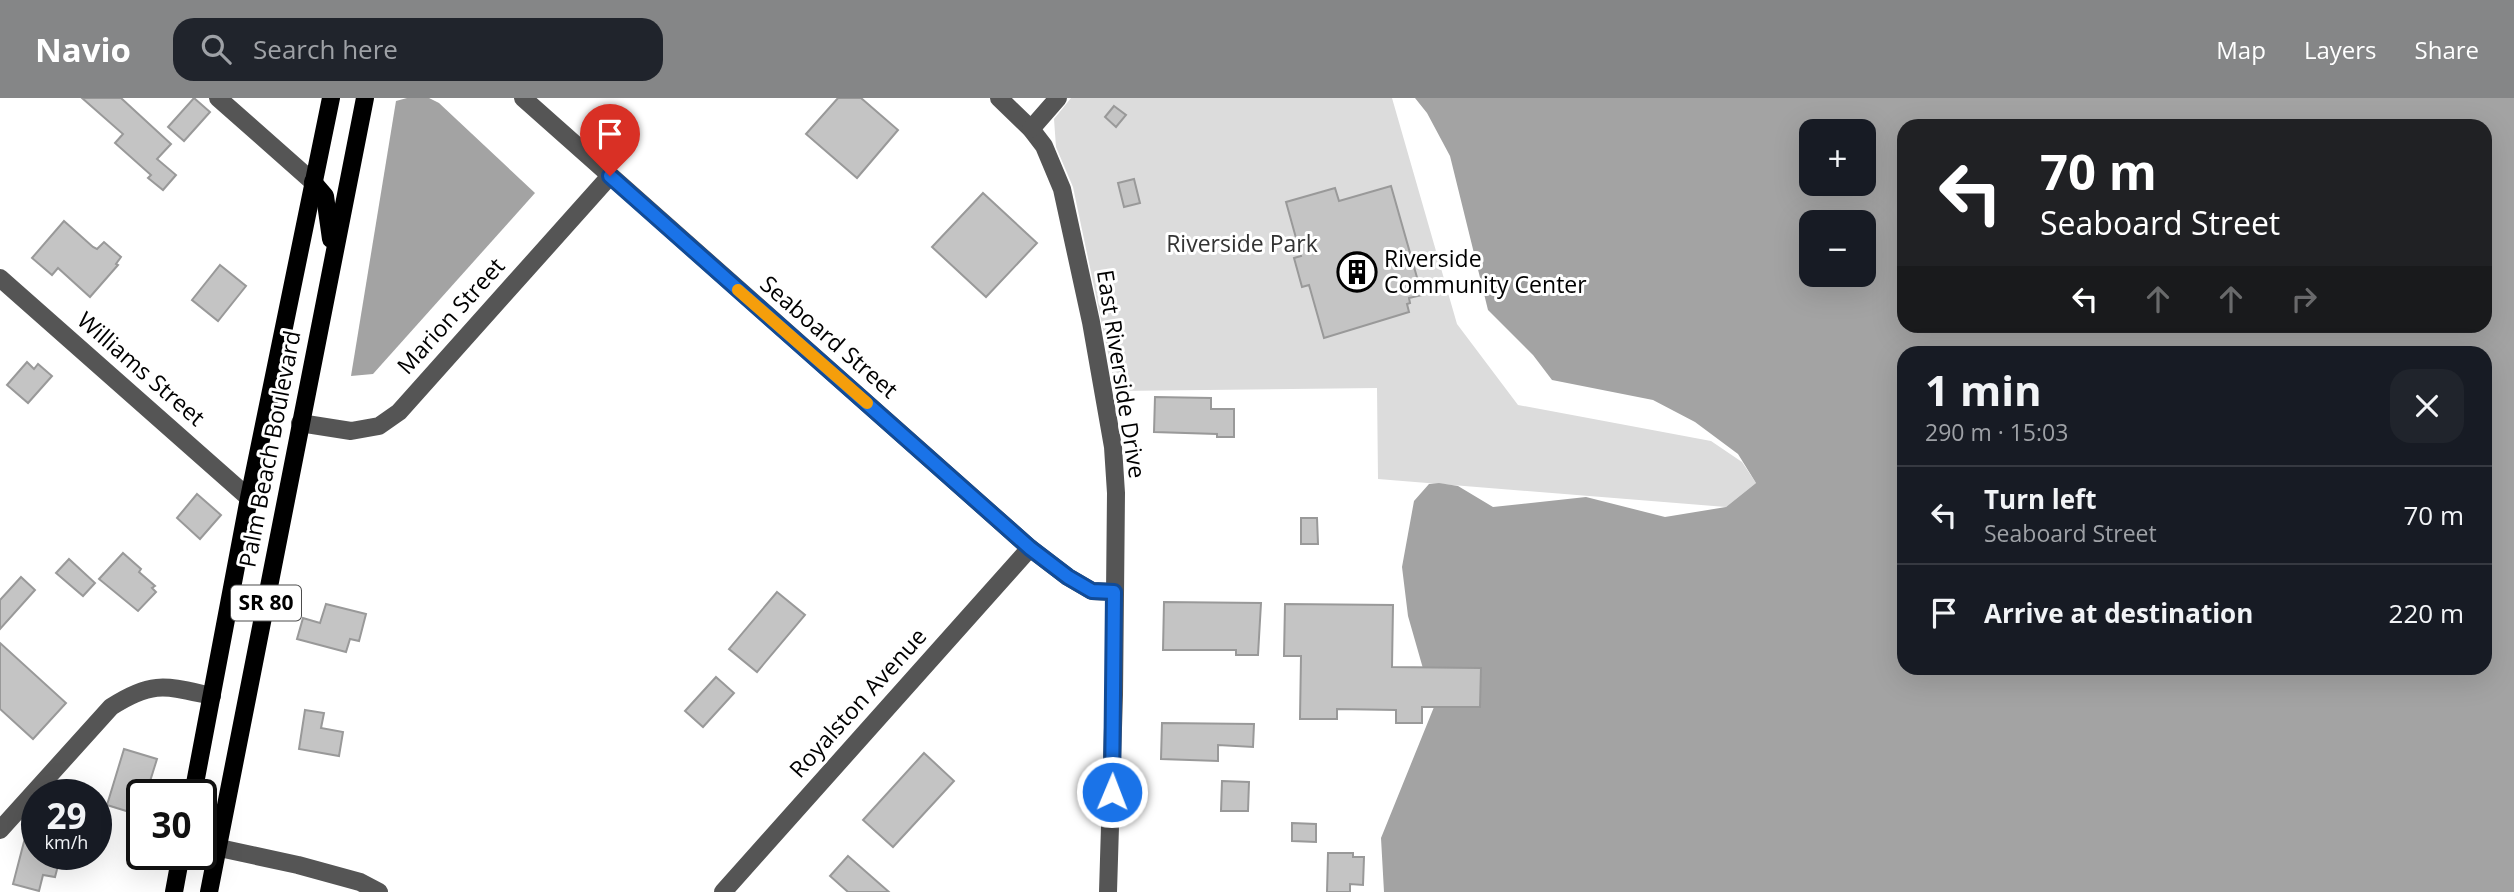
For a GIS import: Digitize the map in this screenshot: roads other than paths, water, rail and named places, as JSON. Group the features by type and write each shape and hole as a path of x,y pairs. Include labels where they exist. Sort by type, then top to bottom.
{"main road":[{"name":"Palm Beach Boulevard","path":"196,779 249,498 331,98"},
{"name":"Palm Beach Boulevard","path":"217,809 300,423 365,98"},
{"path":"313,182 324,196 333,253"},
{"path":"174,892 178,870"},
{"name":"Palm Beach Boulevard","path":"209,870 209,892"}],"street":[{"path":"218,98 313,182"},
{"name":"Seaboard Street","path":"523,98 1030,548 1068,577 1092,591 1114,592"},
{"name":"East Riverside Drive","path":"999,98 1031,129 1044,146 1062,189 1113,447 1116,493 1114,695 1108,892"},
{"path":"1031,129 1058,98"},
{"name":"Marion Street","path":"300,423 351,431 379,426 398,412 610,176"},
{"name":"Williams Street","path":"0,278 249,498"},
{"name":"Royalston Avenue","path":"723,892 1030,548"},
{"path":"3,821 111,707 134,692 160,686 212,696"},
{"path":"217,848 360,882 379,892"}],"place":[{"name":"Riverside Community Center","path":"1357,272"}],"park label":[{"name":"Riverside Park","path":"1242,244"}]}
